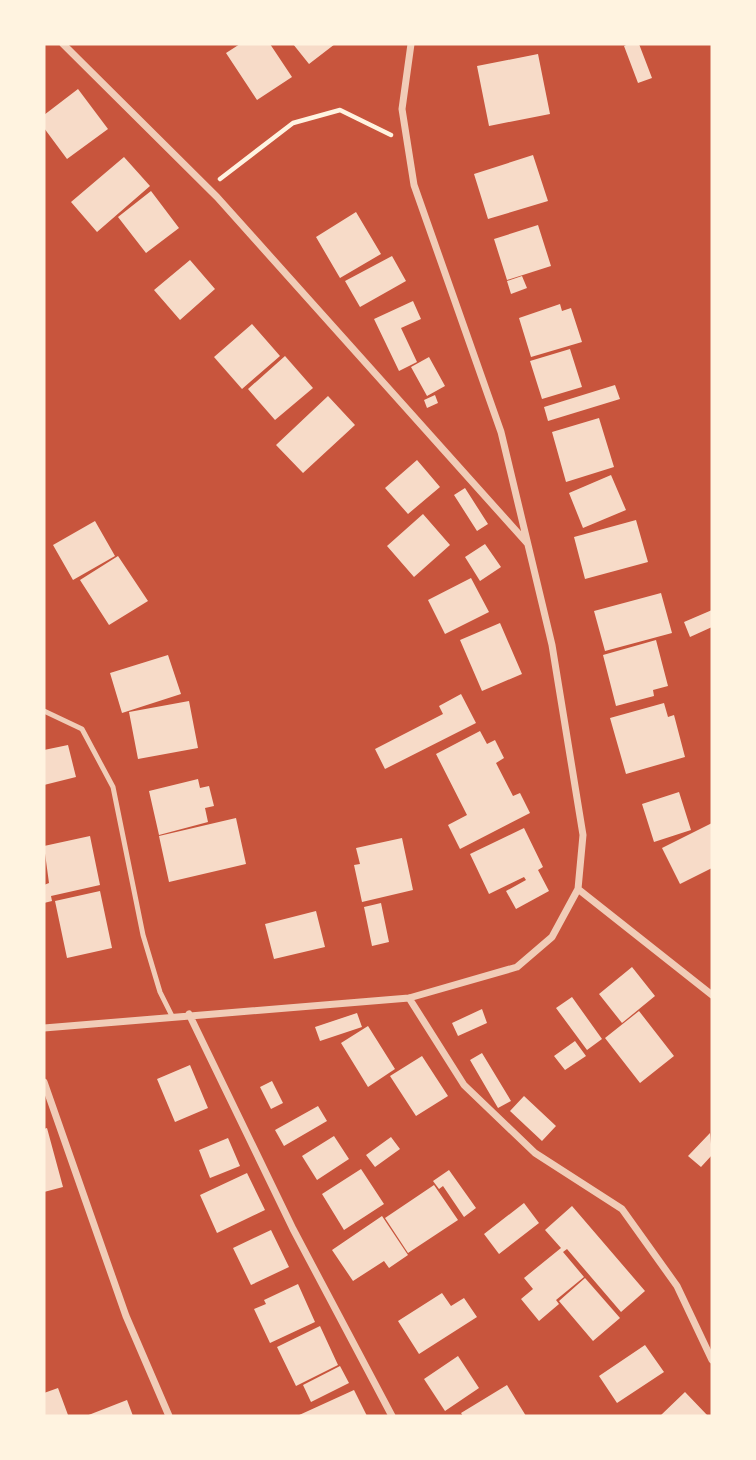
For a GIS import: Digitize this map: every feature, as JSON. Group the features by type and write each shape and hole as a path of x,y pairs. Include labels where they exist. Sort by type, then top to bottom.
{"street":[{"path":"64,44 209,188 528,545"},
{"path":"44,1028 409,998 517,967 552,937 578,889 583,835 552,645 501,432 414,185 402,109 411,44"},
{"path":"578,889 712,995"},
{"path":"409,998 464,1085 535,1153 622,1209 677,1286 712,1360"},
{"path":"189,1014 293,1229 392,1416"},
{"path":"44,1082 126,1316 169,1416"}],"lane":[{"path":"44,711 82,729 113,786 143,934 160,992 172,1016"}],"path":[{"path":"209,188 293,123 340,110 408,144"}],"building":[{"path":"240,44 270,44 292,77 257,100 226,53"},
{"path":"293,44 335,44 309,64"},
{"path":"639,44 652,78 638,83 624,46"},
{"path":"538,54 550,114 489,126 477,66"},
{"path":"78,89 108,129 67,159 44,128 44,115"},
{"path":"533,155 548,201 488,219 474,174"},
{"path":"124,157 150,186 97,232 71,202"},
{"path":"151,191 179,228 146,253 118,217"},
{"path":"356,212 381,254 340,278 316,237"},
{"path":"538,225 551,266 507,280 494,239"},
{"path":"392,256 406,281 360,307 345,281"},
{"path":"190,260 215,289 180,320 154,290"},
{"path":"522,276 527,288 511,294 507,281"},
{"path":"413,301 421,319 401,328 417,362 399,371 374,319"},
{"path":"560,304 562,311 571,308 582,342 531,357 519,318"},
{"path":"252,324 280,356 242,389 214,357"},
{"path":"570,349 582,387 542,399 530,361"},
{"path":"285,356 313,388 275,420 248,389"},
{"path":"429,357 445,386 427,396 411,367"},
{"path":"615,385 620,399 548,421 544,407"},
{"path":"435,395 438,403 427,408 424,400"},
{"path":"328,396 355,425 303,473 276,445"},
{"path":"599,418 614,467 566,482 552,432"},
{"path":"417,460 440,487 408,514 385,488"},
{"path":"611,475 626,510 583,528 569,493"},
{"path":"465,488 488,524 477,531 454,495"},
{"path":"423,514 450,545 414,577 387,546"},
{"path":"636,520 648,562 585,579 574,537"},
{"path":"95,521 115,556 73,580 53,545"},
{"path":"485,544 501,567 480,581 465,557"},
{"path":"118,556 148,601 109,625 80,580"},
{"path":"471,578 489,612 445,634 428,600"},
{"path":"661,593 672,633 605,651 594,611"},
{"path":"712,610 712,627 690,637 684,622"},
{"path":"500,623 522,674 482,691 460,640"},
{"path":"656,640 668,686 653,690 654,696 616,706 603,655"},
{"path":"168,655 181,694 122,713 110,673"},
{"path":"461,694 476,723 385,769 375,749 443,714 439,706"},
{"path":"189,701 198,748 138,759 129,712"},
{"path":"664,703 668,717 674,715 685,757 626,774 610,718"},
{"path":"480,731 487,744 495,740 504,758 496,763 513,796 520,793 530,813 460,849 448,825 467,815 436,754"},
{"path":"68,745 76,777 44,785 44,750"},
{"path":"198,779 200,788 209,786 214,806 205,808 208,822 159,835 149,791"},
{"path":"679,792 691,830 654,842 642,804"},
{"path":"236,818 246,864 169,882 159,836"},
{"path":"712,823 712,868 680,884 662,848"},
{"path":"524,828 543,867 538,870 549,891 516,909 506,891 526,880 524,877 489,894 470,854"},
{"path":"90,836 100,885 51,896 52,901 44,903 44,885 49,883 44,846"},
{"path":"402,838 413,890 362,902 354,865 360,864 356,848"},
{"path":"100,891 112,948 67,958 55,901"},
{"path":"381,903 389,942 372,946 364,907"},
{"path":"316,911 325,947 274,959 265,924"},
{"path":"632,967 655,996 622,1023 599,994"},
{"path":"572,997 602,1039 587,1050 556,1008"},
{"path":"482,1009 487,1023 458,1036 452,1023"},
{"path":"639,1011 674,1056 640,1083 605,1038"},
{"path":"357,1013 362,1027 320,1041 315,1027"},
{"path":"368,1026 395,1069 368,1087 341,1043"},
{"path":"575,1041 586,1056 565,1070 554,1056"},
{"path":"482,1053 511,1101 498,1108 470,1060"},
{"path":"422,1056 448,1096 416,1116 390,1076"},
{"path":"190,1065 208,1108 175,1122 157,1079"},
{"path":"272,1081 283,1103 271,1109 260,1087"},
{"path":"524,1096 556,1126 542,1141 510,1111"},
{"path":"318,1106 327,1121 284,1146 275,1130"},
{"path":"47,1128 63,1187 44,1192 44,1129"},
{"path":"710,1133 712,1155 701,1167 688,1156"},
{"path":"334,1136 349,1159 317,1180 302,1156"},
{"path":"391,1137 400,1149 375,1167 366,1155"},
{"path":"228,1138 240,1166 210,1178 199,1150"},
{"path":"361,1169 384,1204 344,1230 322,1194"},
{"path":"449,1170 476,1208 464,1217 443,1186 439,1189 433,1181"},
{"path":"247,1173 265,1210 217,1233 200,1195"},
{"path":"434,1185 458,1220 408,1253 385,1218"},
{"path":"524,1203 539,1223 499,1254 484,1234"},
{"path":"572,1206 645,1291 621,1312 567,1249 563,1252 584,1277 556,1300 559,1304 539,1321 521,1299 533,1289 524,1278 561,1248 545,1230"},
{"path":"382,1216 408,1255 389,1268 384,1261 353,1281 332,1250"},
{"path":"271,1230 289,1267 251,1285 233,1248"},
{"path":"585,1278 620,1318 593,1341 559,1301"},
{"path":"298,1284 315,1322 270,1343 254,1309 266,1304 264,1300"},
{"path":"442,1293 451,1306 464,1298 477,1317 419,1354 398,1321"},
{"path":"320,1326 338,1365 296,1386 277,1347"},
{"path":"645,1345 664,1372 617,1403 599,1376"},
{"path":"458,1356 479,1388 445,1411 424,1379"},
{"path":"340,1366 349,1383 311,1402 303,1385"},
{"path":"507,1385 526,1416 463,1416 461,1413"},
{"path":"58,1388 68,1415 44,1416 44,1393"},
{"path":"354,1390 367,1416 297,1416"},
{"path":"685,1392 708,1416 660,1416"},
{"path":"127,1400 133,1416 86,1416"}]}
